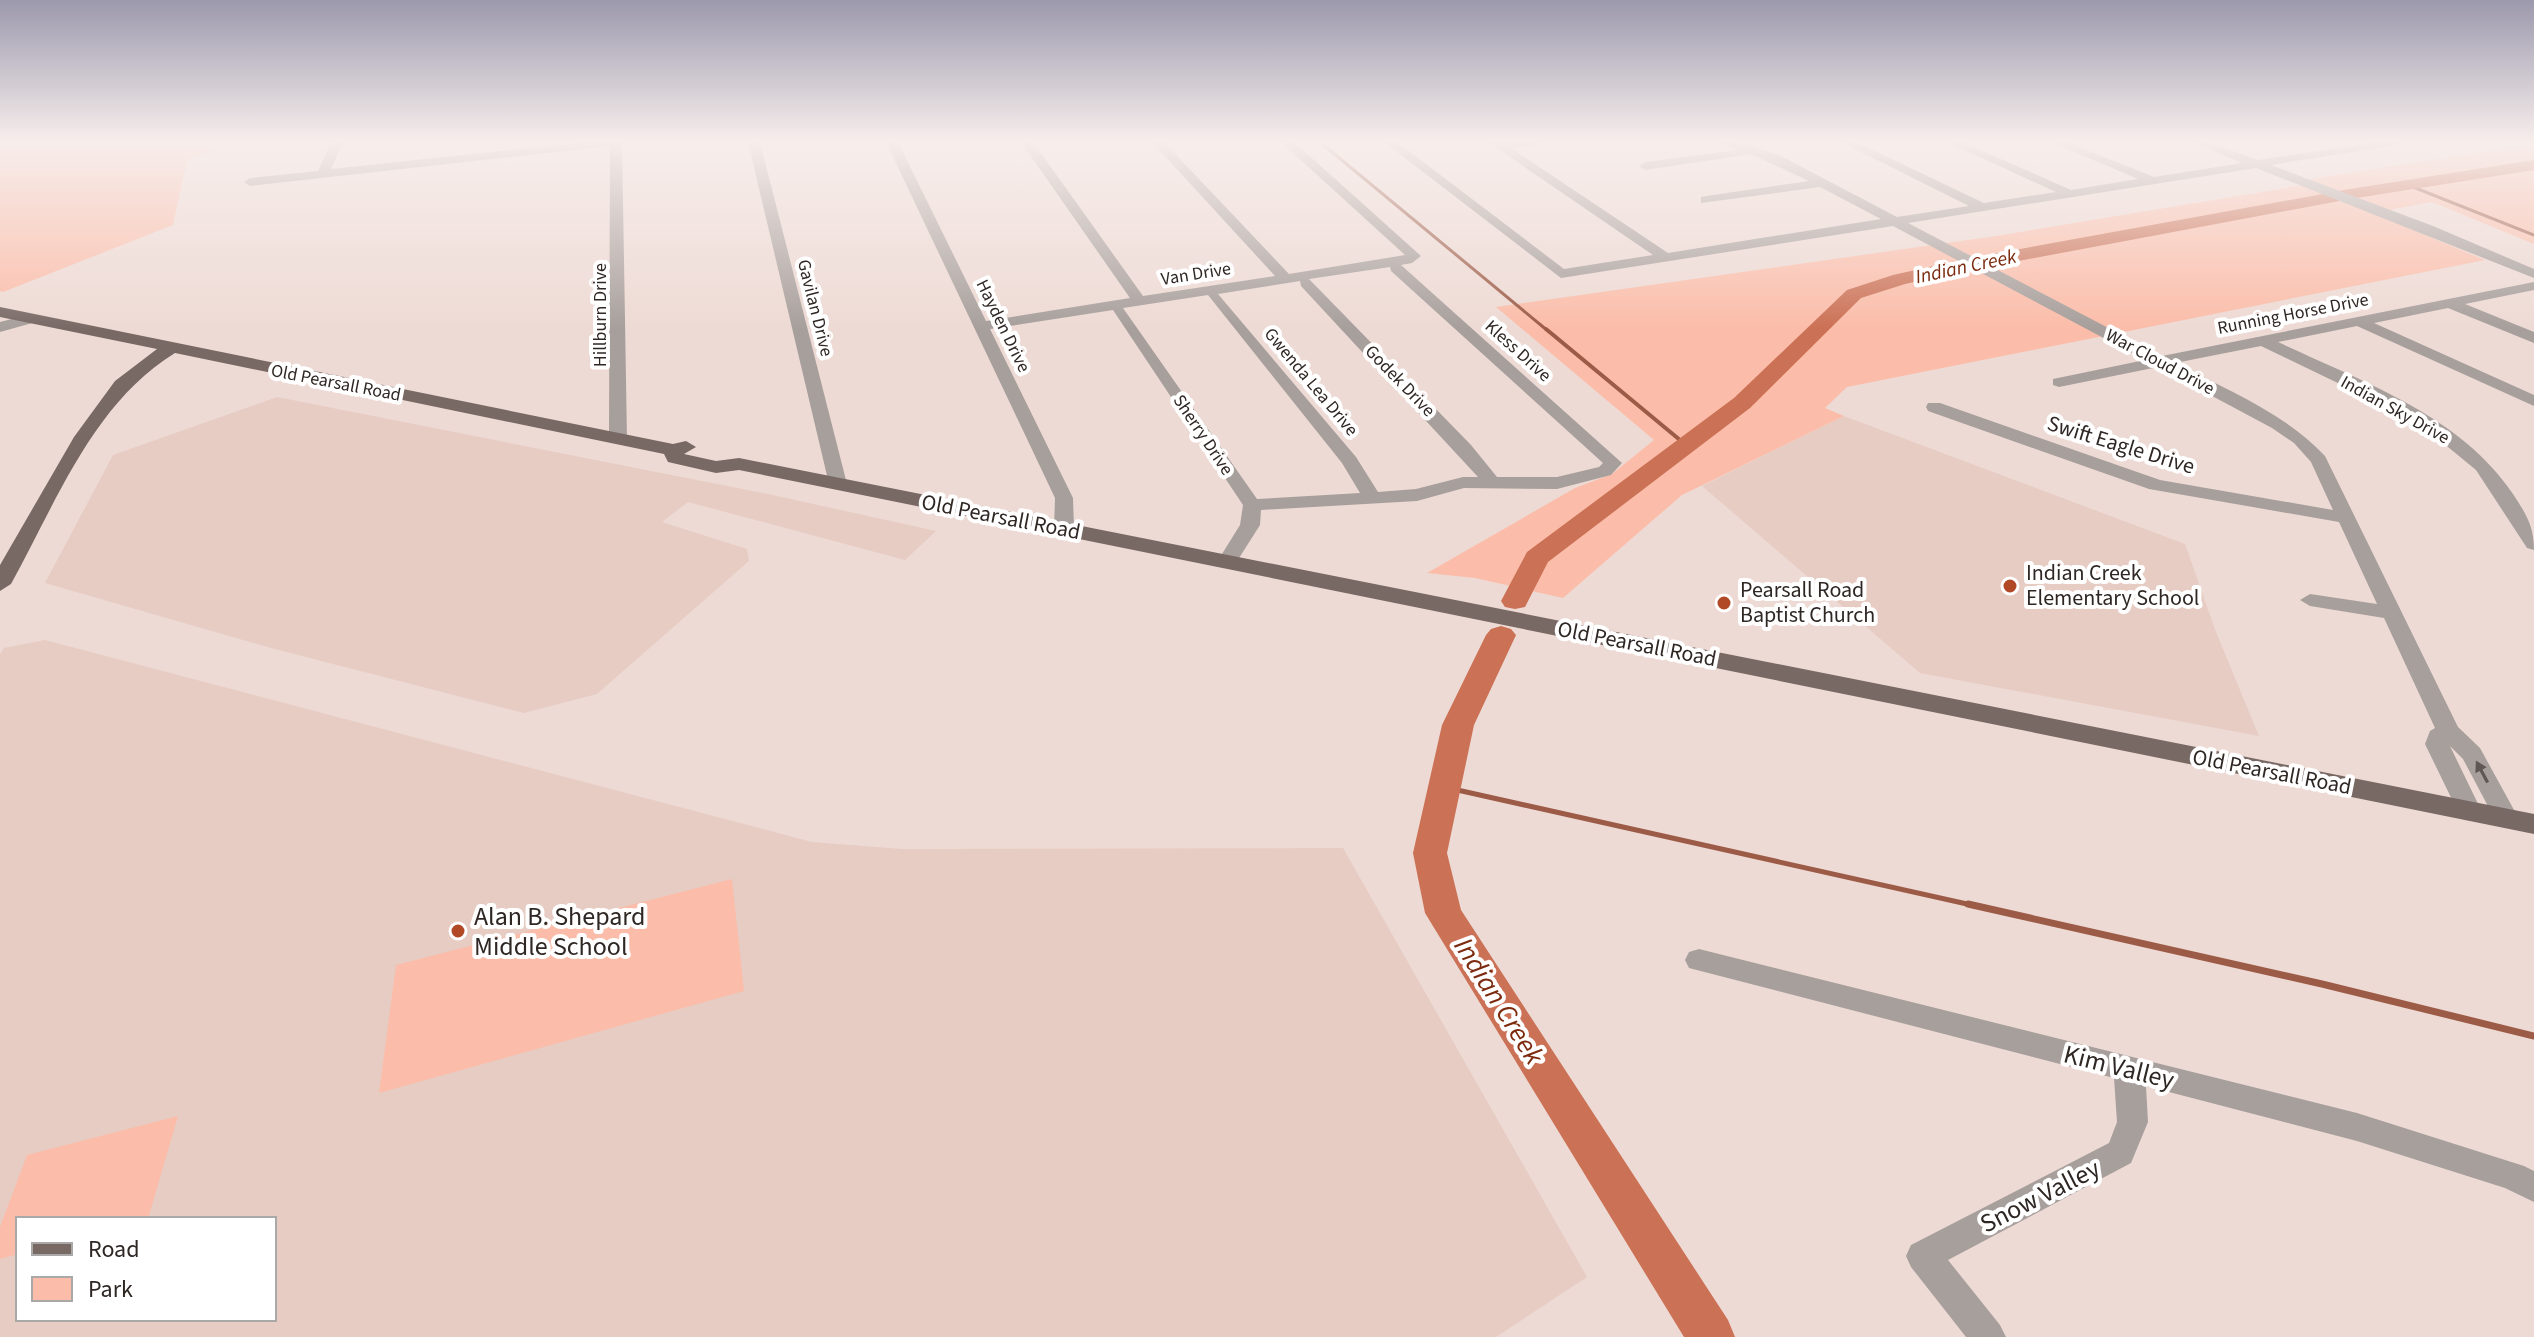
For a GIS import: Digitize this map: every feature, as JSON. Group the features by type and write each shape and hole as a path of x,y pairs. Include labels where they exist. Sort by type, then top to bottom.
{"main road":[{"name":"Old Pearsall Road","path":"0,312 673,450 675,458 716,467 739,464 2521,822"},
{"path":"0,584 84,439 117,390 134,373 170,349"}],"street":[{"name":"Hillburn Drive","path":"616,204 618,439"},
{"name":"Gavilan Drive","path":"769,204 838,484"},
{"name":"Hayden Drive","path":"922,204 1064,498 1064,529"},
{"path":"1071,204 1139,301"},
{"path":"1216,204 1286,279"},
{"name":"Van Drive","path":"981,326 1407,260 1414,256 1357,204"},
{"path":"1471,204 1561,274 1998,204"},
{"path":"1587,204 1666,258"},
{"name":"War Cloud Drive","path":"1861,204 2160,361 2287,430 2308,446 2319,460 2448,731 2472,754 2521,822"},
{"path":"1977,204 1982,207"},
{"path":"2365,204 2534,274"},
{"name":"Kless Drive","path":"1396,268 1613,463 1605,471 1557,483 1492,482"},
{"name":"Godek Drive","path":"1306,283 1465,449 1492,482"},
{"name":"Running Horse Drive","path":"2059,382 2534,286"},
{"name":"Gwenda Lea Drive","path":"1214,297 1350,461 1371,496"},
{"path":"2448,303 2534,338"},
{"name":"Sherry Drive","path":"1119,312 1252,505"},
{"path":"0,327 31,319"},
{"path":"2358,321 2534,401"},
{"name":"Indian Sky Drive","path":"2263,341 2450,438 2482,466 2534,544"},
{"name":"Swift Eagle Drive","path":"1934,407 2156,485 2347,518"},
{"path":"2257,433 2287,430"},
{"path":"1227,562 1250,525 1252,505 1417,495 1463,482 1492,482"},
{"path":"2310,600 2392,613"},
{"name":"War Cloud Drive","path":"2448,731 2438,737 2437,744 2470,812"},
{"name":"Kim Valley","path":"1699,960 2357,1127 2513,1176 2534,1187"},
{"name":"Snow Valley","path":"1988,1337 1923,1256 2120,1153 2133,1134 2135,1119 2128,1069"}],"shaded area":[{"path":"277,397 768,494 936,531 905,560 688,502 662,522 747,549 749,561 597,694 524,713 271,648 45,583 113,455"},
{"name":"Indian Creek Elementary School","path":"1844,416 2185,544 2216,632 2259,736 1920,673 1702,486"},
{"path":"45,640 812,842 902,849 1343,848 1587,1277 1496,1337 0,1337 0,654 4,648"}],"green space":[{"path":"0,204 177,204 173,225 0,291"},
{"path":"2187,204 2419,204 2372,213 2485,260 1847,387 1825,408 1844,416 1682,495 1563,598 1475,578 1427,573 1575,488 1612,474 1654,440 1496,307 1996,236"},
{"path":"2438,204 2534,204 2534,244"},
{"path":"732,879 744,991 379,1093 396,965"},
{"path":"178,1116 149,1217 16,1217 16,1255 0,1259 0,1227 27,1155"}],"waterway":[{"path":"1395,204 1548,331"},
{"name":"Indian Creek","path":"1515,601 1537,558 1742,403 1854,294 1900,279 1965,265 2294,204"},
{"path":"2457,204 2534,235"},
{"path":"1546,329 1686,445"},
{"name":"Indian Creek","path":"1501,635 1458,725 1430,853 1443,913 1711,1337"},
{"path":"1444,787 1976,906"},
{"path":"1968,904 2322,984 2534,1036"}],"place":[{"name":"Indian Creek Elementary School","path":"2010,586"},
{"name":"Pearsall Road Baptist Church","path":"1724,603"},
{"name":"Alan B. Shepard Middle School","path":"458,931"}]}
